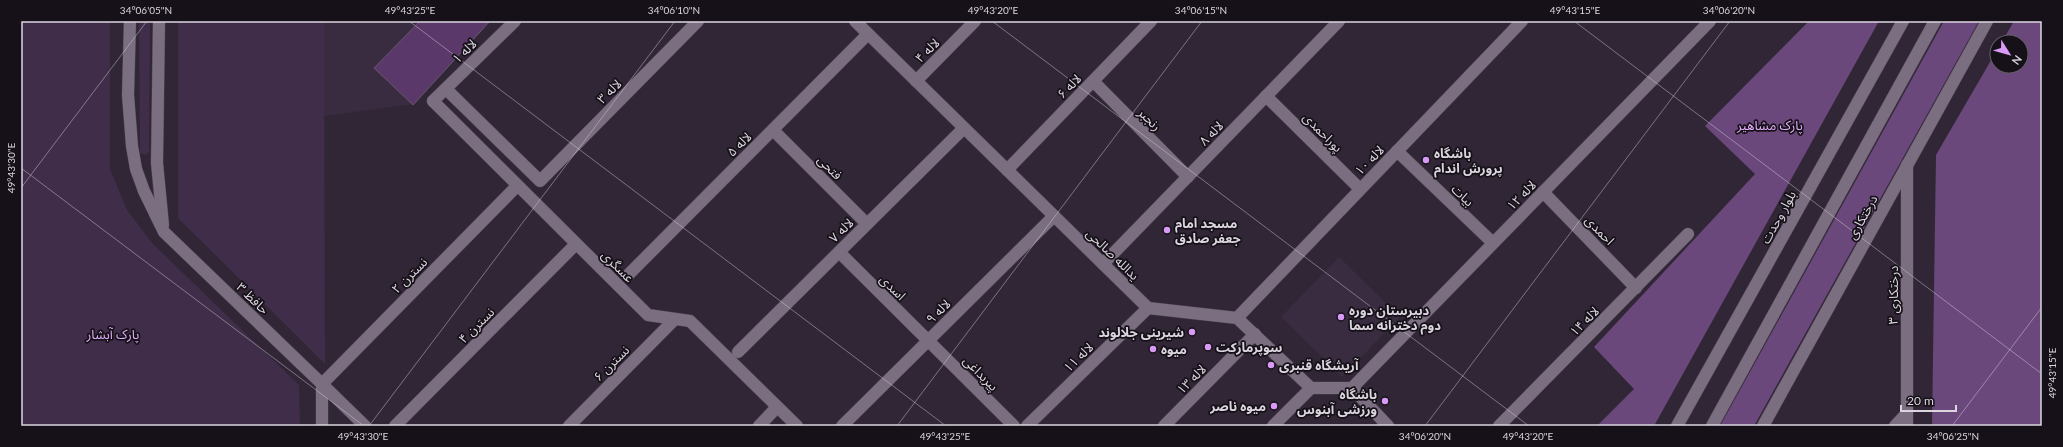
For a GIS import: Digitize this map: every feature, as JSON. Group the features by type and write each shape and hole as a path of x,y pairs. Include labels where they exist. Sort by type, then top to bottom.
{"street":[{"name":"حافظ ۳","path":"130,21 128,95 136,169 144,191 164,232 365,426"},
{"path":"159,21 157,163 164,232"},
{"name":"لاله ۱","path":"433,101 515,21"},
{"name":"لاله ۳","path":"446,89 540,181 698,21"},
{"name":"یدالله صالحی","path":"855,21 1148,308"},
{"name":"لاله ۴","path":"916,81 975,21"},
{"name":"لاله ۶","path":"1007,170 1151,21"},
{"name":"لاله ۸","path":"1103,264 1338,21"},
{"name":"لاله ۱۰","path":"1237,318 1522,21"},
{"name":"لاله ۱۲","path":"1352,388 1710,21"},
{"name":"بلوار وحدت","path":"1677,426 1903,21"},
{"path":"1712,426 1935,21"},
{"name":"درختکاری","path":"1763,426 1987,21"},
{"name":"لاله ۵","path":"629,274 868,34"},
{"name":"رنجبر","path":"1093,81 1188,177"},
{"name":"پوراحمدی","path":"1266,96 1360,189"},
{"name":"عسگری","path":"433,101 648,315 674,320 690,321 797,426"},
{"name":"لاله ۷","path":"738,352 964,128"},
{"name":"فتحی","path":"772,130 868,224"},
{"name":"بیات","path":"1397,151 1493,243"},
{"name":"درختکاری ۳","path":"1907,426 1908,164"},
{"name":"نسترن ۲","path":"322,384 517,186"},
{"name":"احمدی","path":"1543,192 1636,288"},
{"name":"لاله ۹","path":"842,426 1054,216"},
{"name":"لاله ۱۴","path":"1499,426 1688,234"},
{"name":"نسترن ۴","path":"395,426 576,244"},
{"name":"اسدی","path":"839,252 928,341"},
{"path":"1148,308 1237,318 1311,388 1352,388 1388,426"},
{"name":"لاله ۱۱","path":"1027,426 1148,308"},
{"name":"نسترن ۶","path":"569,426 674,320"},
{"name":"لاله ۱۳","path":"1164,426 1255,334"},
{"name":"پیربداغی","path":"928,341 1014,426"},
{"path":"322,384 322,426"},
{"path":"1273,426 1311,388"},
{"path":"759,426 777,407"},
{"path":"1895,426 1907,413"}],"shaded area":[{"path":"324,21 491,21 415,104 324,116"},
{"name":"دبیرستان دوره دوم دخترانه سما","path":"1339,257 1400,317 1342,377 1281,317"}],"green space":[{"name":"پارک آبشار","path":"21,21 110,21 110,169 127,210 153,244 299,385 300,426 21,426"},
{"path":"139,21 150,21 149,152 146,155 140,153"},
{"path":"178,21 324,21 325,364 178,218"},
{"name":"پارک مشاهیر","path":"1809,21 1879,21 1654,426 1597,426 1634,389 1594,347 1755,174 1705,126"},
{"path":"1944,21 1979,21 1754,426 1720,426"},
{"path":"2014,21 2042,21 2042,426 1932,426 1936,155 1989,64 1989,74 2029,74 2029,34 2007,34"}],"building":[{"path":"420,21 490,21 413,105 374,68"}],"place":[{"name":"باشگاه پرورش اندام","path":"1426,160"},
{"name":"مسجد امام جعفر صادق","path":"1167,230"},
{"name":"دبیرستان دوره دوم دخترانه سما","path":"1341,317"},
{"name":"شیرینی جلالوند","path":"1192,332"},
{"name":"سوپرمارکت","path":"1208,347"},
{"name":"میوه","path":"1153,349"},
{"name":"آریشگاه قنبری","path":"1271,365"},
{"name":"باشگاه ورزشی آبنوس","path":"1385,401"},
{"name":"میوه ناصر","path":"1274,406"}]}
